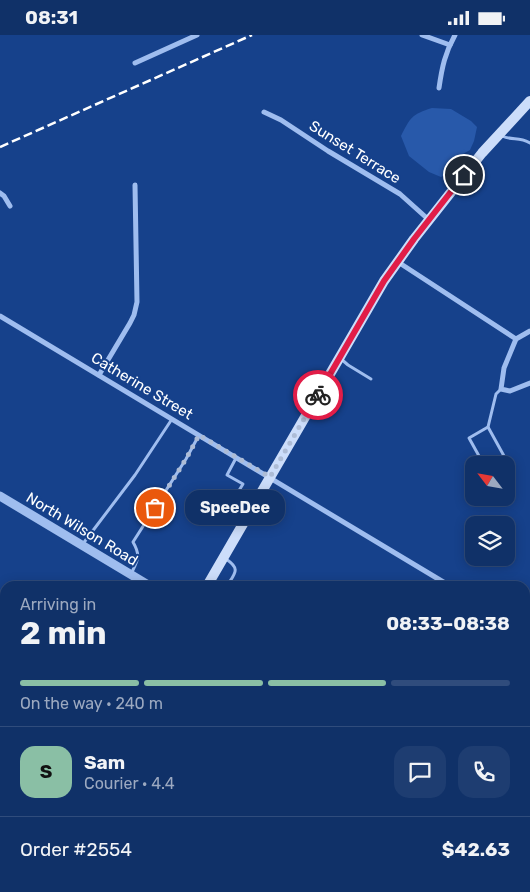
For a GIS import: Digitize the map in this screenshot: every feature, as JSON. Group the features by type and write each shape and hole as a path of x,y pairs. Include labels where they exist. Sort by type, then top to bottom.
{"main road":[{"path":"210,581 384,281 482,153 530,101"}],"street":[{"path":"135,63 197,35"},
{"path":"422,35 450,45"},
{"path":"439,88 443,62 456,35"},
{"name":"Sunset Terrace","path":"264,112 281,120 328,151 400,194 429,220"},
{"path":"99,375 130,323 137,302 135,185"},
{"path":"0,193 10,206"},
{"path":"398,262 516,339"},
{"name":"Catherine Street","path":"0,316 442,581"},
{"path":"530,331 516,339 504,368 501,389 510,391 530,383"},
{"name":"North Wilson Road","path":"0,496 142,581"}],"lane":[{"path":"499,135 509,139 524,139 530,143"},
{"path":"340,358 371,379"},
{"path":"501,389 496,393 488,427 504,456"},
{"path":"82,545 135,475 172,419"},
{"path":"479,456 469,438 488,427"},
{"path":"130,574 138,560 137,549 133,542 186,459 199,435"},
{"path":"236,457 227,475 243,484 235,497 253,507"},
{"path":"224,557 233,563 236,568 230,581"}],"shaded area":[{"path":"432,108 451,109 471,121 477,127 470,150 461,155 451,166 451,172 441,177 429,172 409,156 401,136 412,117"}],"railway":[{"path":"0,147 252,35"}],"way so far":[{"path":"155,508 199,435 270,477 318,395"}],"place":[{"name":"SpeeDee","path":"155,508"}],"route":[{"path":"318,395 384,281 464,175"}]}
